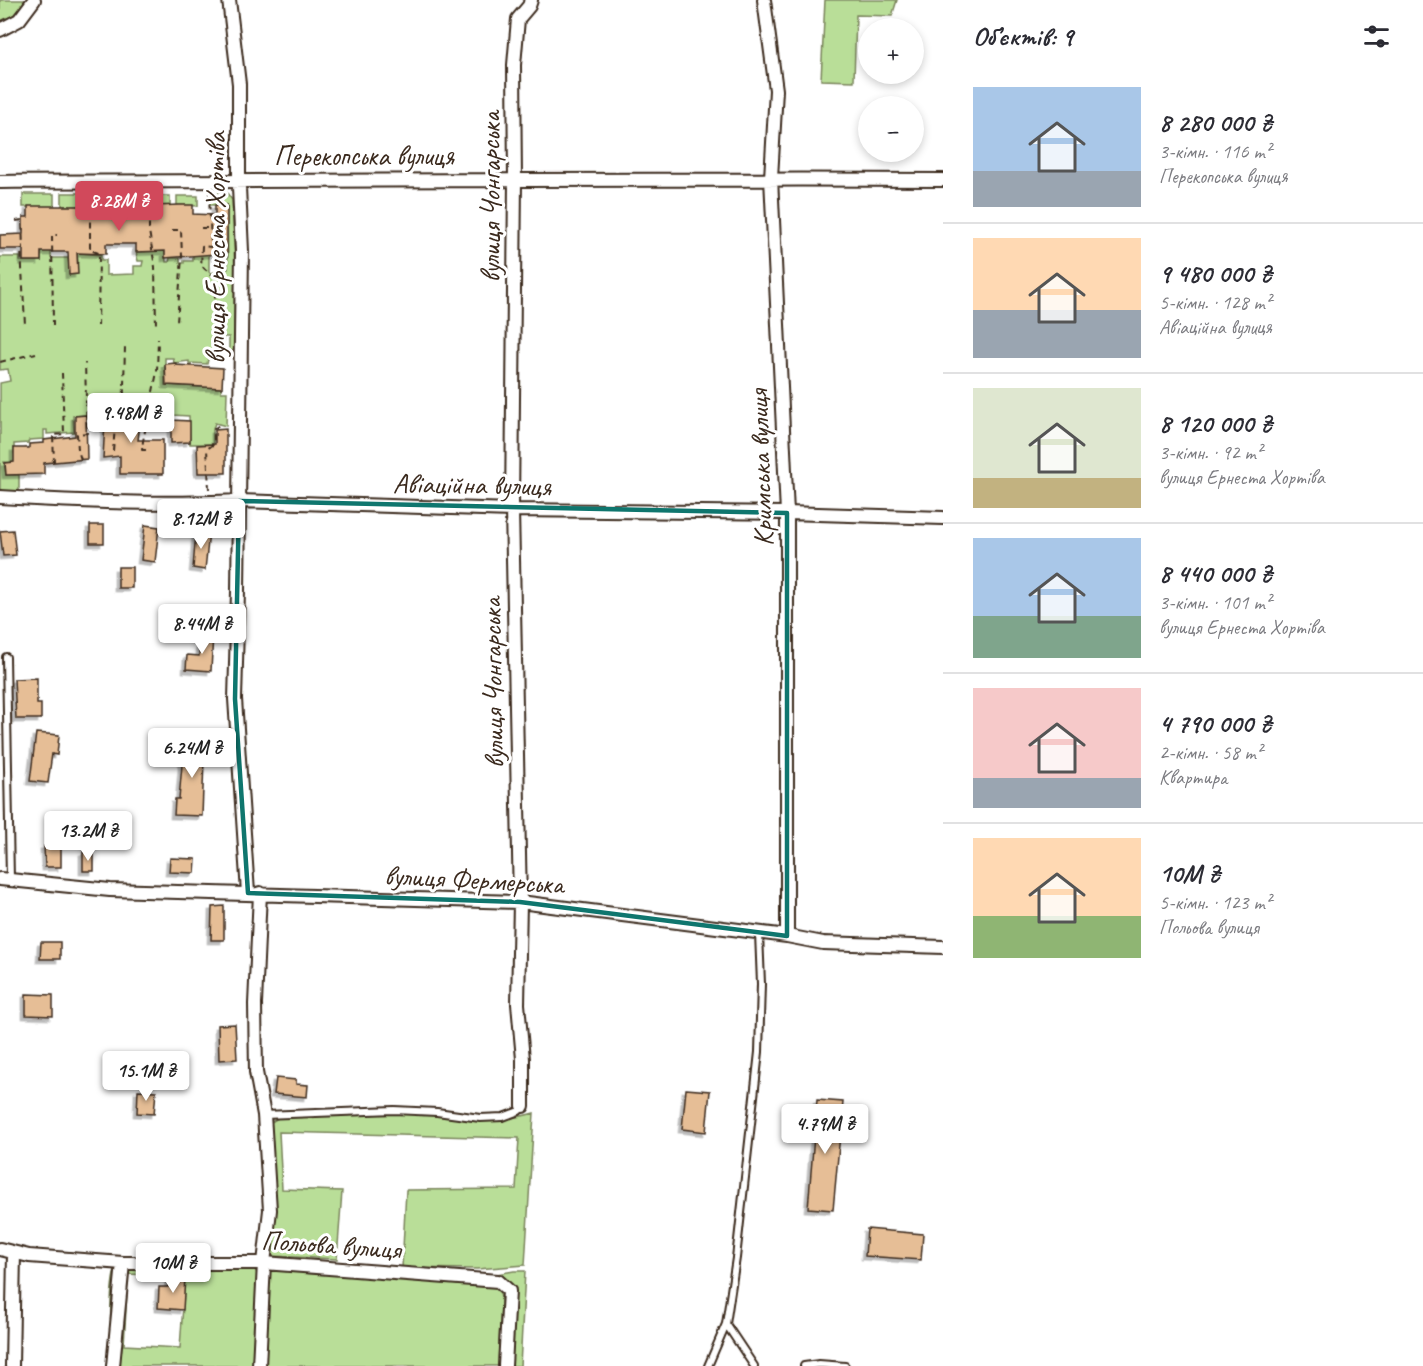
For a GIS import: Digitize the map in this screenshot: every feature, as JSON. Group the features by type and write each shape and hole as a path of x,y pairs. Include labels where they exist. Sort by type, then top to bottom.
{"street":[{"path":"0,30 19,20 34,0"},
{"name":"вулиця Ернеста Хортіва","path":"229,0 239,84 242,262 236,699 254,893 256,1072 264,1115 270,1210 264,1263 259,1366"},
{"name":"вулиця Чонгарська","path":"523,1106 523,1059 518,1004 520,902 512,510 514,64 518,19 531,0"},
{"name":"Кримська вулиця","path":"764,0 776,90 771,178 787,513 787,936"},
{"name":"Перекопська вулиця","path":"0,182 240,179 943,180"},
{"name":"Авіаційна вулиця","path":"0,497 59,501 200,503 239,501 512,510 787,513 943,518"},
{"name":"вулиця Фермерська","path":"5,879 110,890 520,902 787,936 823,943 943,947"},
{"name":"Польова вулиця","path":"0,1249 29,1256 123,1263 264,1263 498,1281 508,1291 505,1366"},
{"path":"12,1366 14,1252"},
{"path":"113,1366 123,1263"}],"lane":[{"path":"5,879 6,657"},
{"path":"708,1366 726,1324 736,1258 759,1052 761,984 759,933"},
{"name":"вулиця Чонгарська","path":"264,1115 394,1110 480,1118 503,1117 519,1111 523,1106"},
{"path":"726,1324 754,1366"},
{"path":"804,1366 819,1364 845,1366"}],"path":[{"path":"149,188 149,231 155,267 156,327"},
{"path":"209,188 211,247 202,246 201,266 215,277 216,325"},
{"path":"93,189 94,212 90,212 90,250 99,253 98,329"},
{"path":"16,221 22,220 23,249 21,249 25,325"},
{"path":"201,228 209,228"},
{"path":"172,230 181,230 182,257 177,322"},
{"path":"53,326 52,235 57,235"},
{"path":"146,450 142,450 157,372 158,339"},
{"path":"113,451 115,426 123,425 125,346"},
{"path":"0,362 36,353"},
{"path":"81,460 77,434 87,434 85,363"},
{"path":"52,460 54,460 53,435 64,434 62,373"},
{"path":"201,489 209,489 207,449 214,444 214,429 219,425"}],"highlighted area":[{"path":"239,501 787,513 787,936 520,902 248,893 235,699"}],"green space":[{"path":"0,0 29,0 12,16 0,21"},
{"path":"825,0 897,0 892,16 856,15 854,81 821,80"},
{"path":"98,190 137,190 137,206 98,206"},
{"path":"62,193 85,193 85,207 62,206"},
{"path":"210,193 227,193 232,200 236,350 229,351 229,337 223,337 223,349 213,349 213,359 208,359 207,364 189,363 189,361 174,363 173,358 165,358 165,385 221,388 221,392 227,392 226,426 215,423 213,444 190,444 189,416 172,415 171,420 141,418 141,413 124,410 123,401 106,401 105,420 86,418 85,415 73,416 74,432 47,434 47,430 44,430 44,439 14,444 14,453 19,463 4,462 6,475 19,475 19,493 0,492 0,383 10,381 8,369 0,370 0,257 20,257 20,261 41,261 41,242 51,242 51,258 68,258 69,266 78,262 77,253 101,255 101,260 106,260 106,275 134,274 134,266 142,266 143,261 138,261 136,252 165,251 166,262 169,262 170,258 180,258 180,263 184,263 184,261 193,261 193,250 209,248 209,271 211,273 219,271 219,268 228,269 227,205 210,205"},
{"path":"23,194 54,194 54,207 23,207"},
{"path":"152,196 170,196 170,206 152,206"},
{"path":"177,196 198,196 198,206 177,205"},
{"path":"401,1111 484,1120 534,1113 525,1265 477,1269 402,1268 406,1190 516,1189 519,1138 279,1132 282,1189 342,1191 337,1259 269,1254 268,1124 278,1118 350,1112"},
{"path":"117,1265 248,1266 256,1271 258,1277 256,1366 111,1366 114,1273","holes":["128,1274 185,1277 180,1348 124,1345"]},
{"path":"267,1265 476,1275 500,1289 498,1366 261,1366"},
{"path":"525,1271 520,1366 503,1366 506,1301 496,1274"}],"building":[{"path":"193,205 193,214 215,215 215,205 227,205 227,257 215,257 215,254 165,258 165,251 136,252 136,244 106,244 106,254 77,253 78,274 69,275 68,252 41,252 41,261 23,261 23,249 0,249 0,235 23,234 23,217 28,217 28,206 134,206 131,217 154,216 154,206"},
{"path":"176,363 176,365 223,368 222,388 166,385 165,364"},
{"path":"106,404 123,405 123,414 141,416 138,440 163,440 163,474 120,474 120,456 103,458"},
{"path":"86,415 87,459 44,463 44,474 6,475 5,463 14,462 14,448 29,448 29,444 44,443 44,440 75,436 75,416"},
{"path":"171,420 190,421 190,442 171,443"},
{"path":"226,429 226,473 198,473 197,445 215,444 215,430"},
{"path":"90,525 104,525 104,543 90,543"},
{"path":"145,525 159,527 155,562 141,560"},
{"path":"13,530 16,555 3,556 0,531"},
{"path":"196,531 209,532 205,570 193,568"},
{"path":"118,567 132,567 132,588 118,588"},
{"path":"200,633 213,633 211,671 186,669 187,655 199,656"},
{"path":"37,678 37,704 41,704 41,719 16,719 14,679"},
{"path":"192,732 205,732 202,816 174,815 175,799 179,799 182,765 180,753 193,753"},
{"path":"36,733 59,735 57,755 52,754 48,783 30,781"},
{"path":"61,845 61,867 45,867 44,846"},
{"path":"83,852 94,852 94,871 83,871"},
{"path":"170,858 196,859 195,873 169,872"},
{"path":"224,906 224,940 211,940 212,907"},
{"path":"41,942 60,942 60,959 40,959"},
{"path":"26,994 53,995 53,1016 26,1015"},
{"path":"235,1024 237,1059 219,1060 218,1025"},
{"path":"276,1078 296,1080 296,1084 308,1085 307,1097 274,1094"},
{"path":"686,1089 710,1091 706,1132 682,1129"},
{"path":"138,1090 156,1091 154,1114 137,1113"},
{"path":"817,1100 843,1102 833,1210 808,1208"},
{"path":"867,1229 923,1234 921,1260 865,1256"},
{"path":"169,1276 185,1277 183,1310 158,1308 159,1287 168,1287"}]}
